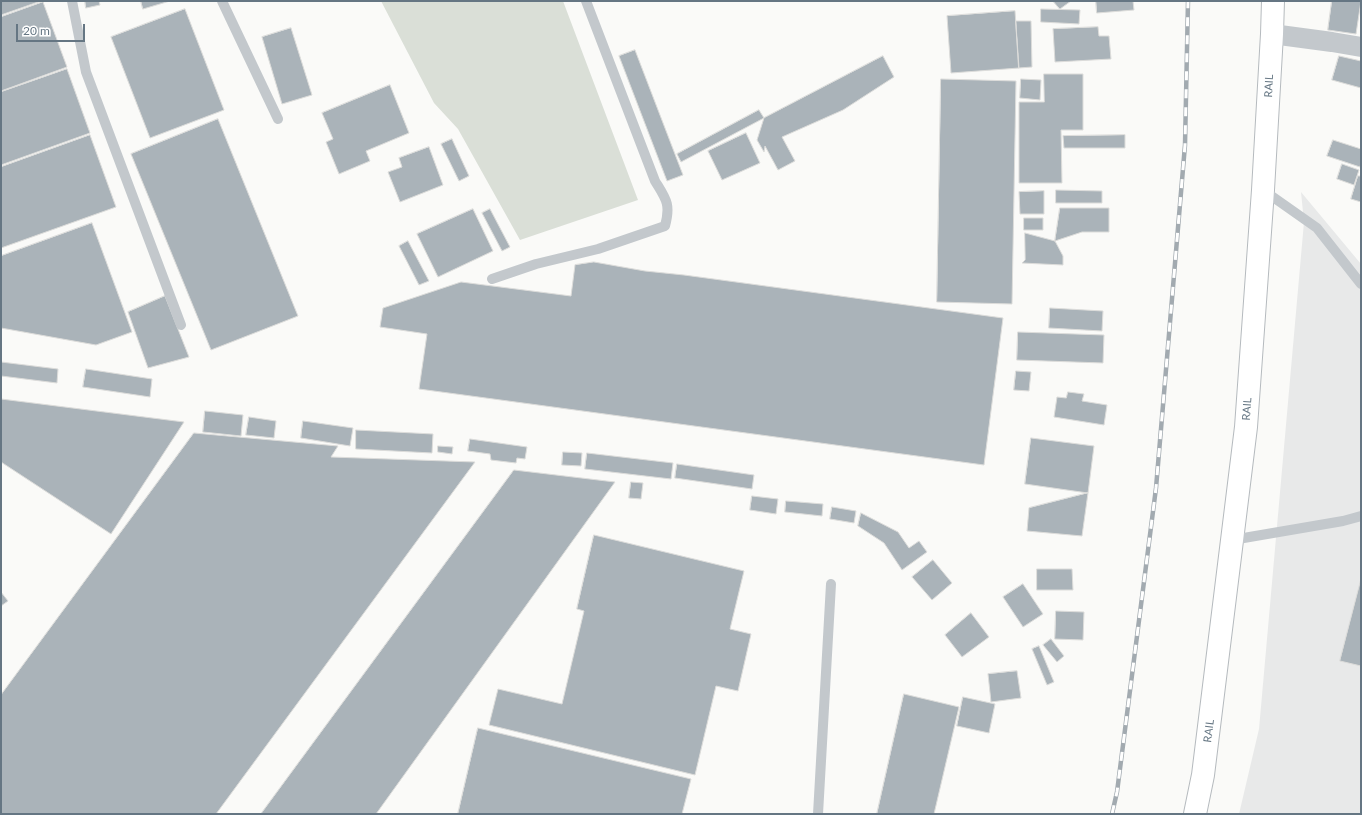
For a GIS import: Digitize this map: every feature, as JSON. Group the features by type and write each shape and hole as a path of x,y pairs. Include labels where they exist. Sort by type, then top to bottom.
{"main road":[{"name":"RAIL","path":"1195,814 1203,775 1246,427 1263,190 1273,1"}],"street":[{"path":"1272,34 1361,47"}],"lane":[{"path":"72,1 86,72 181,325"},
{"path":"222,1 278,119"},
{"path":"492,280 536,264 598,249 665,226 668,214 667,201 655,181 586,1"},
{"path":"1263,190 1317,228 1361,284"},
{"path":"1232,540 1343,521 1361,516"},
{"path":"818,814 831,584"}],"shaded area":[{"path":"381,1 563,1 638,200 520,240 458,129 434,103"},
{"path":"1301,192 1361,264 1361,814 1239,814 1259,729 1304,222"}],"building":[{"path":"1,1 41,1 1,15"},
{"path":"85,1 99,1 100,5 86,8"},
{"path":"141,1 170,1 143,9"},
{"path":"1053,1 1071,1 1060,9"},
{"path":"1096,1 1133,1 1134,10 1097,13"},
{"path":"1332,1 1361,1 1356,34 1328,30"},
{"path":"43,2 67,67 1,91 1,17"},
{"path":"185,9 224,110 150,138 111,37"},
{"path":"1041,9 1080,10 1079,24 1041,22"},
{"path":"1015,11 1019,68 951,73 947,16"},
{"path":"1016,21 1031,21 1032,67 1019,68"},
{"path":"1098,27 1099,36 1109,36 1111,59 1055,62 1053,29"},
{"path":"291,28 312,95 282,104 262,37"},
{"path":"635,50 683,175 667,181 619,56"},
{"path":"883,56 894,77 843,110 782,137 795,161 778,170 765,146 764,152 757,140 764,118"},
{"path":"1339,56 1361,61 1361,88 1332,80"},
{"path":"67,69 90,133 1,165 1,92"},
{"path":"1044,74 1083,74 1083,130 1061,130 1062,183 1019,183 1019,102 1044,102"},
{"path":"941,79 1016,81 1012,304 937,302"},
{"path":"1021,79 1041,80 1040,100 1020,98"},
{"path":"390,85 409,133 366,151 370,161 339,174 326,142 333,139 322,113"},
{"path":"759,110 764,118 681,162 677,154"},
{"path":"218,119 298,316 211,350 131,154"},
{"path":"746,133 760,163 722,180 708,151"},
{"path":"90,135 116,207 1,248 1,167"},
{"path":"1125,135 1125,148 1064,148 1063,136"},
{"path":"452,139 469,176 459,181 441,144"},
{"path":"1333,140 1361,149 1360,167 1327,156"},
{"path":"429,147 443,185 400,202 388,172 402,167 399,158"},
{"path":"1342,164 1359,170 1354,185 1337,179"},
{"path":"1358,176 1361,176 1361,202 1351,199"},
{"path":"1056,190 1102,191 1102,203 1056,203"},
{"path":"1044,191 1044,214 1020,214 1019,192"},
{"path":"1060,208 1109,208 1109,232 1082,232 1055,241"},
{"path":"473,209 493,251 438,277 417,234"},
{"path":"490,209 510,247 502,251 482,213"},
{"path":"1024,218 1043,218 1043,230 1024,230"},
{"path":"92,223 132,332 96,345 1,328 1,256"},
{"path":"1025,233 1055,241 1063,256 1063,265 1022,263 1025,260"},
{"path":"408,241 429,281 419,285 399,246"},
{"path":"594,262 645,271 1003,318 984,465 419,389 427,334 380,327 383,308 461,282 571,296 575,265"},
{"path":"165,296 189,357 148,368 128,312"},
{"path":"1050,308 1103,311 1102,331 1049,328"},
{"path":"1018,332 1104,335 1103,363 1017,360"},
{"path":"1,362 58,369 57,383 1,376"},
{"path":"86,369 152,379 150,397 83,387"},
{"path":"1016,371 1031,372 1029,391 1014,390"},
{"path":"1068,392 1084,394 1082,401 1107,405 1104,425 1054,417 1057,397 1066,398"},
{"path":"1,399 184,422 111,534 1,462"},
{"path":"205,411 243,415 241,436 203,432"},
{"path":"249,417 276,421 274,438 246,435"},
{"path":"303,421 353,428 350,446 301,438"},
{"path":"356,430 433,434 432,453 356,449"},
{"path":"194,433 338,446 331,457 475,462 216,814 1,814 1,695"},
{"path":"1031,438 1094,446 1088,493 1025,484"},
{"path":"470,439 527,447 525,459 517,458 516,463 491,460 490,454 468,451"},
{"path":"438,446 453,447 452,454 438,452"},
{"path":"563,452 582,453 581,466 562,465"},
{"path":"587,453 673,463 671,479 585,469"},
{"path":"677,464 754,475 752,489 675,478"},
{"path":"514,470 615,482 376,814 261,814"},
{"path":"631,482 643,483 641,499 629,498"},
{"path":"1088,493 1082,536 1027,531 1029,508"},
{"path":"752,496 778,499 776,514 750,510"},
{"path":"786,501 823,504 822,516 785,512"},
{"path":"832,507 856,511 854,523 830,519"},
{"path":"861,513 898,532 909,548 919,541 927,552 902,570 884,543 858,526"},
{"path":"594,535 744,571 730,629 751,634 738,691 716,686 695,775 489,725 498,689 562,704 584,611 577,609"},
{"path":"933,560 952,583 932,600 912,577"},
{"path":"1037,569 1072,569 1073,590 1037,590"},
{"path":"1361,579 1361,666 1340,661"},
{"path":"1023,584 1043,614 1023,627 1003,597"},
{"path":"1,592 8,601 1,606"},
{"path":"1056,611 1084,612 1083,640 1055,639"},
{"path":"971,613 989,637 962,657 945,635"},
{"path":"1051,639 1064,656 1057,662 1043,645"},
{"path":"1039,646 1054,682 1047,685 1032,649"},
{"path":"1017,671 1021,698 991,702 988,674"},
{"path":"904,694 959,707 934,814 877,814"},
{"path":"963,697 995,704 989,733 957,726"},
{"path":"478,728 691,779 682,814 458,814"}],"railway":[{"path":"1112,814 1117,792 1156,488 1185,145 1188,1"}]}
